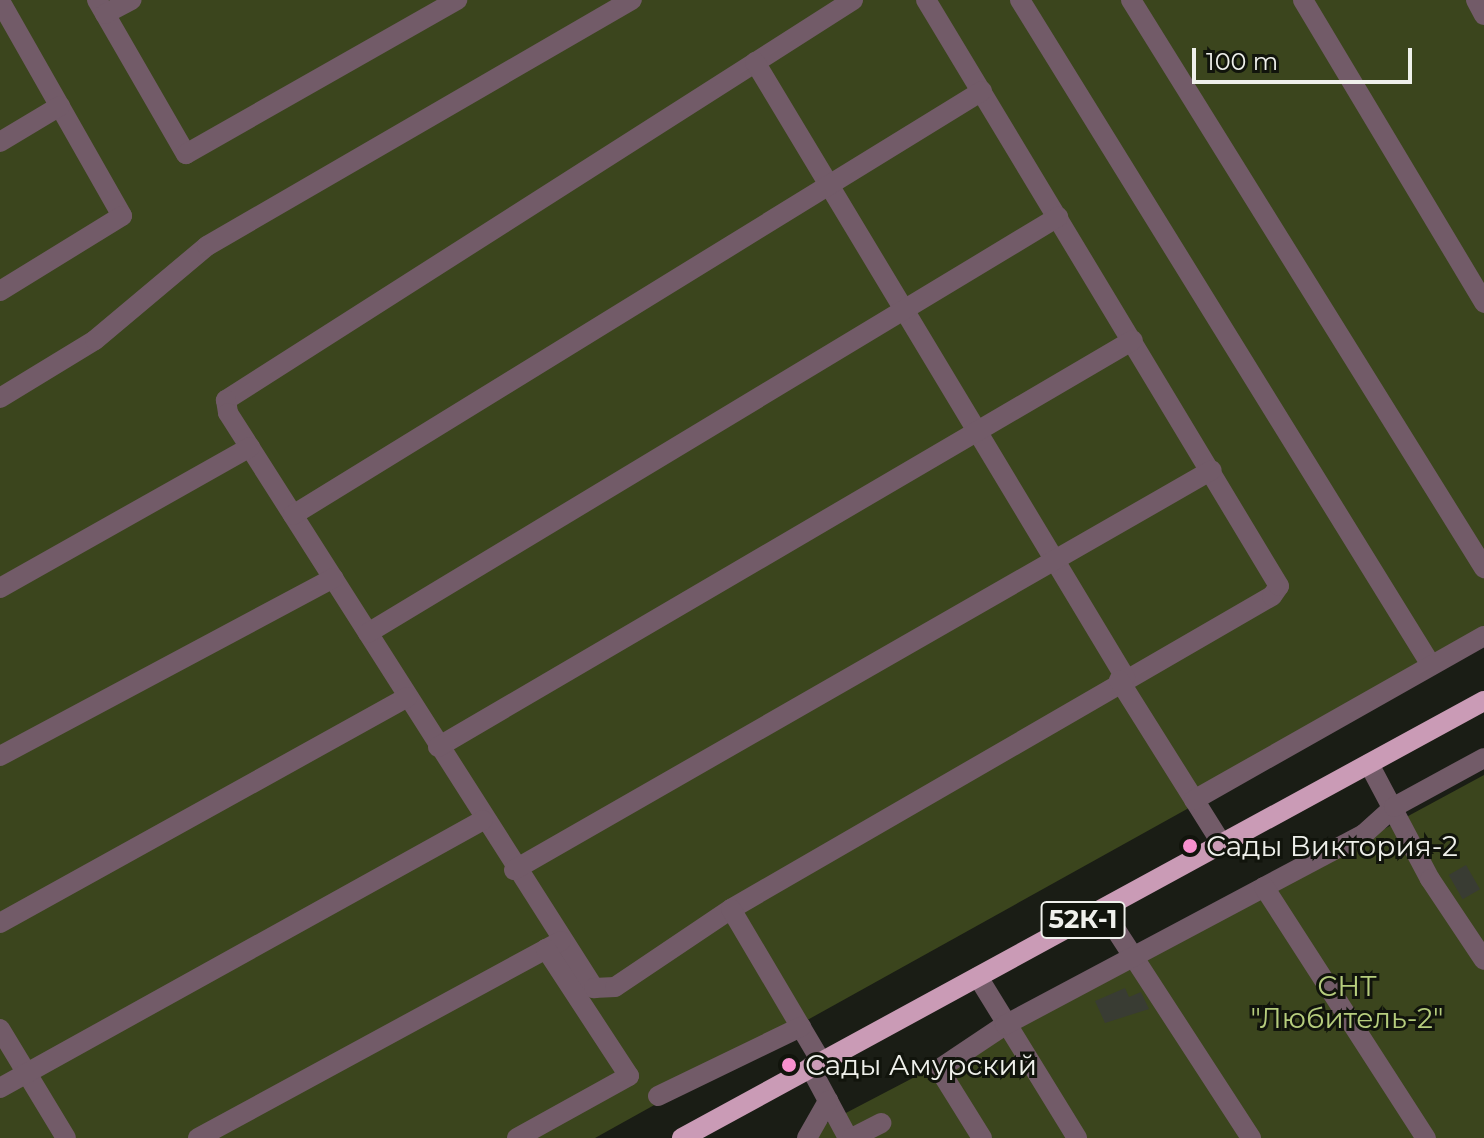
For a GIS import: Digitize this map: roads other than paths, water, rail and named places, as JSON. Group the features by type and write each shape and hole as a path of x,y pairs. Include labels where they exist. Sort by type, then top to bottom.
{"main road":[{"name":"52К-1","path":"682,1138 1223,846 1484,701"}],"lane":[{"path":"131,0 101,7 186,154 457,0"},
{"path":"0,398 95,340 207,246 632,0"},
{"path":"517,1138 629,1076 553,945 514,870 228,413 226,400 234,391 853,0"},
{"path":"553,945 587,981 604,990 731,909 1122,679 1272,596 1279,586 1212,470 926,0"},
{"path":"1020,0 1431,665"},
{"path":"1131,0 1484,568"},
{"path":"1303,0 1484,303"},
{"path":"1476,0 1484,15"},
{"path":"0,1 122,216 0,291"},
{"path":"755,62 1057,559 1122,679 1223,846"},
{"path":"293,515 982,91"},
{"path":"0,142 60,106"},
{"path":"368,633 1058,217"},
{"path":"438,747 1133,340"},
{"path":"0,588 250,447"},
{"path":"514,870 1212,470"},
{"path":"0,756 333,578"},
{"path":"1194,800 1484,636"},
{"path":"0,923 408,697"},
{"path":"982,1138 939,1069 1005,1025 1130,955 1364,834 1394,807 1484,758"},
{"path":"1369,764 1430,879 1484,960"},
{"path":"0,1088 483,820"},
{"path":"1264,887 1426,1138"},
{"path":"731,909 801,1027 828,1101 850,1138 881,1123"},
{"path":"1103,910 1251,1138"},
{"path":"198,1138 553,945"},
{"path":"978,977 1077,1138"},
{"path":"658,1096 801,1027"},
{"path":"0,1029 66,1138"},
{"path":"807,1138 828,1101"}],"place":[{"name":"Сады Виктория-2","path":"1190,846"},
{"name":"Сады Амурский","path":"789,1065"}],"park label":[{"name":"СНТ \"Любитель-2\"","path":"1347,1002"}]}
